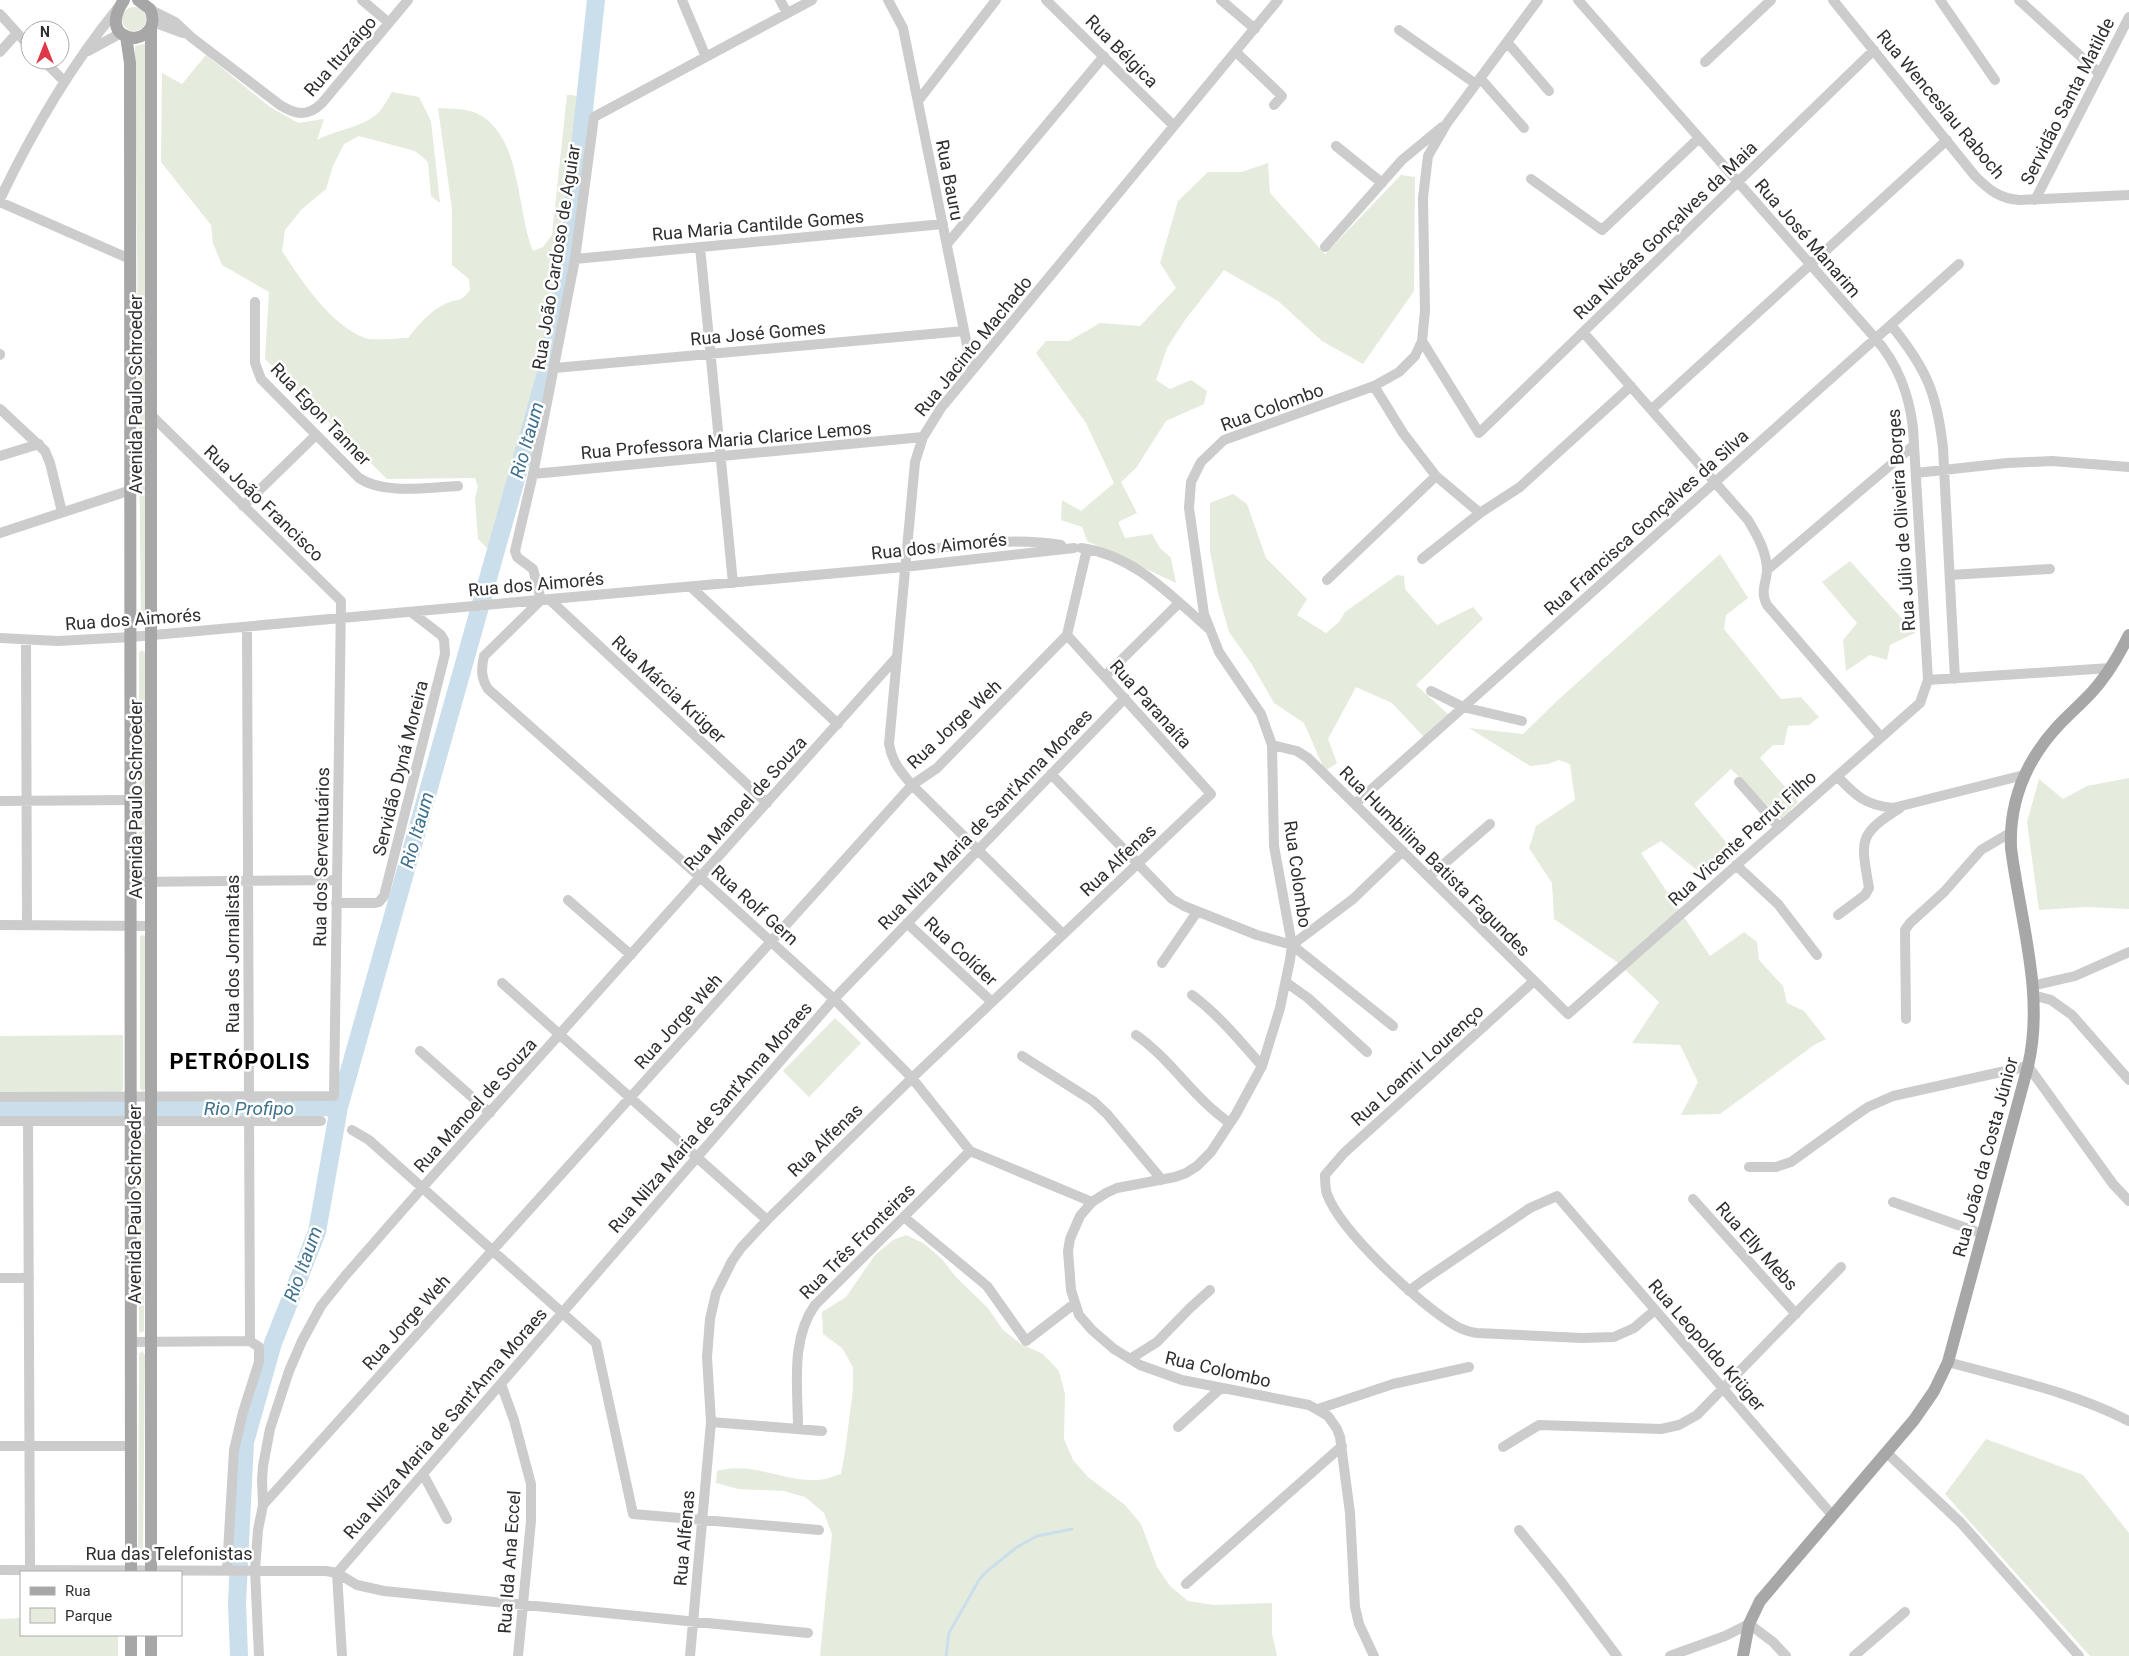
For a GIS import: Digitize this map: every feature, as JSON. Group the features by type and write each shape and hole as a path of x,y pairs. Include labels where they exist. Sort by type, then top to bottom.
{"main road":[{"path":"123,34 140,37 152,13 147,4 138,0"},
{"name":"Avenida Paulo Schroeder","path":"123,3 116,24 123,34 130,63 131,1571"},
{"name":"Avenida Paulo Schroeder","path":"151,1571 152,13"},
{"name":"Rua João da Costa Júnior","path":"1743,1656 1749,1624 1760,1601 1924,1406 1934,1391 1948,1362 2028,1066 2033,1037 2032,990 2015,881 2010,833 2014,806 2024,776 2045,742 2093,691 2110,668 2129,635"},
{"path":"132,1636 132,1656"},
{"path":"151,1636 151,1656"}],"street":[{"path":"362,0 389,23"},
{"name":"Rua Ituzaigo","path":"152,13 191,37 280,105 293,112 307,113 314,111 322,103 408,0"},
{"path":"682,0 706,57 812,0"},
{"path":"780,0 787,13"},
{"name":"Rua Bauru","path":"888,0 903,28 972,370"},
{"path":"918,101 996,0"},
{"name":"Rua Bélgica","path":"1046,0 1174,126"},
{"path":"1222,0 1254,29"},
{"name":"Rua Jacinto Machado","path":"1063,934 912,785 895,764 889,744 912,481 923,437 941,408 1278,0"},
{"name":"Rua Colombo","path":"1318,1409 1167,1376 1130,1359 1100,1339 1079,1315 1074,1304 1069,1264 1070,1239 1080,1216 1092,1202 1106,1192 1117,1188 1175,1177 1197,1166 1211,1152 1230,1124 1262,1066 1287,983 1292,945 1274,846 1272,745 1261,714 1219,652 1209,629 1201,596 1190,508 1191,482 1201,462 1216,446 1234,435 1374,386 1389,379 1415,356 1422,341 1425,311 1424,184 1428,156 1447,124 1538,0"},
{"name":"Rua José Manarim","path":"1578,0 1876,339"},
{"path":"1705,62 1771,0"},
{"name":"Rua Wenceslau Raboch","path":"1833,0 1975,176 1992,192 2008,199 2035,200 2129,195"},
{"path":"1940,0 1996,80"},
{"path":"2019,0 2100,74"},
{"path":"123,3 83,55 36,128 0,201 130,259"},
{"path":"0,14 20,36"},
{"name":"Servidão Santa Matilde","path":"2035,200 2129,17"},
{"path":"1400,30 1478,81 1524,128"},
{"path":"0,52 17,33"},
{"path":"83,55 102,42 123,34"},
{"path":"1507,42 1550,91"},
{"name":"Rua Nicéas Gonçalves da Maia","path":"1422,341 1479,433 1874,50"},
{"path":"1236,52 1282,96 1274,105"},
{"path":"947,244 1104,56"},
{"name":"Rua João Cardoso de Aguiar","path":"545,600 533,570 528,564 517,557 515,551 555,368 575,259 594,117 706,57"},
{"path":"53,70 66,82"},
{"path":"1325,248 1414,148 1447,124"},
{"path":"1531,179 1602,230 1699,138"},
{"path":"1652,409 1946,140"},
{"path":"1336,146 1382,183"},
{"name":"Rua Maria Cantilde Gomes","path":"575,259 943,224"},
{"path":"700,247 733,583"},
{"name":"Rua Francisca Gonçalves da Silva","path":"1355,804 1959,264"},
{"name":"Rua Egon Tanner","path":"255,302 256,370 261,379 360,478 367,484 388,488 458,486"},
{"path":"1891,326 1916,358 1933,393 1941,429 1956,679"},
{"name":"Rua José Gomes","path":"555,368 964,331"},
{"path":"1583,332 1716,481 1748,520 1758,537 1764,555 1767,570 1763,597 1766,605 1881,737"},
{"name":"Rua Júlio de Oliveira Borges","path":"1876,339 1894,363 1902,380 1911,413 1928,680"},
{"path":"1374,386 1403,433 1436,476 1480,513"},
{"path":"1422,559 1480,513 1520,487 1631,386"},
{"path":"0,409 39,444 50,463 62,512"},
{"name":"Rua João Francisco","path":"152,416 341,600 340,618"},
{"path":"243,506 316,435"},
{"name":"Rua Professora Maria Clarice Lemos","path":"533,474 923,437"},
{"path":"0,456 39,444"},
{"path":"1767,570 1914,445"},
{"path":"1916,473 2052,460 2129,467"},
{"path":"1328,580 1436,476"},
{"path":"0,533 131,490"},
{"name":"Rua dos Aimorés","path":"906,552 1007,541 1030,541 1087,549 1124,562 1145,574 1209,629"},
{"name":"Rua dos Aimorés","path":"0,638 58,641 152,636 904,567 1074,548"},
{"path":"1067,635 1087,549"},
{"path":"1950,575 2050,569"},
{"path":"691,587 838,724"},
{"name":"Rua Márcia Krüger","path":"545,600 767,803"},
{"name":"Rua Rolf Gern","path":"545,600 484,656 482,673 488,690 700,877 834,999 912,1078 970,1151 1092,1202"},
{"path":"1105,676 1179,603"},
{"name":"Servidão Dyná Moreira","path":"336,903 375,903 379,902 384,896 445,654 444,640 441,635 411,612"},
{"name":"Rua dos Serventuários","path":"248,1096 334,1096 340,618"},
{"name":"Rua dos Jornalistas","path":"248,627 250,1340"},
{"name":"Rua Paranaíta","path":"1067,635 1211,794"},
{"name":"Rua Jorge Weh","path":"263,1505 912,785 937,768 1067,635"},
{"path":"26,640 27,926"},
{"name":"Rua Manoel de Souza","path":"259,1656 255,1570 258,1530 263,1505 262,1480 268,1438 289,1371 302,1340 321,1306 422,1188 896,658"},
{"path":"1928,680 2110,668"},
{"name":"Rua Vicente Perrut Filho","path":"1568,1014 1920,703 1928,680"},
{"path":"1430,691 1463,707 1522,721"},
{"name":"Rua Nilza Maria de Sant'Anna Moraes","path":"337,1573 834,999 1124,698"},
{"name":"Rua Humbilina Batista Fagundes","path":"1272,745 1297,751 1308,758 1568,1014"},
{"path":"1052,774 1172,900 1197,912 1257,935 1292,945 1393,1026"},
{"path":"1837,776 1862,800 1882,807 1901,807 2024,776"},
{"path":"1739,782 1779,827"},
{"name":"Rua Alfenas","path":"690,1656 710,1422 708,1339 716,1293 723,1275 740,1248 766,1220 912,1078 1211,794"},
{"path":"0,801 131,800"},
{"path":"1838,914 1865,895 1869,888 1863,855 1869,833 1878,822 1901,807"},
{"path":"1429,877 1490,824"},
{"path":"1906,1019 1905,930 1910,923 1944,892 1981,850 2010,833"},
{"path":"1292,945 1353,899 1403,851"},
{"path":"1736,865 1778,904 1817,955"},
{"path":"131,882 337,880"},
{"path":"568,900 631,955"},
{"path":"1162,963 1197,912"},
{"name":"Rua Colíder","path":"907,923 992,1002"},
{"path":"0,925 152,926"},
{"path":"2032,990 2075,976 2129,952"},
{"name":"Rua Loamir Lourenço","path":"1409,1291 1344,1222 1328,1195 1325,1175 1344,1153 1534,981"},
{"path":"502,983 766,1220"},
{"path":"1287,983 1308,998 1367,1052"},
{"path":"2032,990 2061,1006 2090,1035 2129,1080"},
{"path":"1192,994 1225,1024 1262,1066"},
{"path":"1136,1035 1151,1045 1214,1111 1230,1124"},
{"path":"420,1051 490,1113"},
{"path":"1022,1056 1093,1101 1107,1114 1162,1180"},
{"path":"1749,1167 1776,1167 1791,1162 1860,1112 1893,1096 2028,1066 2112,1184 2129,1201"},
{"path":"0,1097 248,1096"},
{"path":"0,1121 320,1121"},
{"path":"28,1121 30,1570"},
{"path":"352,1130 369,1140 596,1343 633,1514 819,1530"},
{"name":"Rua Três Fronteiras","path":"798,1429 798,1346 807,1315 970,1151"},
{"name":"Rua Leopoldo Krüger","path":"1409,1291 1530,1208 1557,1196 1832,1515"},
{"name":"Rua Elly Mebs","path":"1693,1199 1796,1314"},
{"path":"1893,1202 1984,1234"},
{"path":"904,1216 987,1286 1026,1340 1074,1304"},
{"path":"1503,1447 1540,1425 1661,1429 1679,1425 1696,1415 1841,1267"},
{"path":"0,1278 28,1278"},
{"path":"1130,1359 1157,1342 1210,1290"},
{"path":"1409,1291 1457,1327 1477,1333 1582,1338 1614,1337 1634,1328 1655,1310"},
{"path":"131,1342 250,1340 260,1348 260,1357 243,1412 234,1450 230,1570"},
{"path":"1948,1362 2081,1400 2101,1407 2129,1422"},
{"path":"1318,1409 1393,1384 1469,1367"},
{"name":"Rua Ida Ana Eccel","path":"500,1384 514,1420 531,1484 531,1521 518,1656"},
{"path":"1178,1427 1221,1388"},
{"path":"1318,1409 1334,1422 1342,1446 1350,1513 1355,1607 1359,1624 1374,1656"},
{"path":"710,1422 822,1431"},
{"path":"0,1446 131,1446"},
{"path":"1186,1584 1342,1446"},
{"path":"1886,1452 1960,1523 2079,1656"},
{"path":"423,1474 447,1519"},
{"path":"1519,1530 1617,1656"},
{"name":"Rua das Telefonistas","path":"0,1570 312,1570 337,1573"},
{"path":"337,1573 357,1585 369,1589 523,1606 808,1633"},
{"path":"337,1573 342,1656"},
{"path":"1854,1656 1905,1612"},
{"path":"1670,1656 1725,1636 1749,1624 1773,1642 1786,1656"}],"green space":[{"path":"129,7 139,7 146,14 146,24 139,31 129,31 122,24 122,14"},
{"path":"147,43 144,627 141,625 135,46"},
{"path":"206,55 270,107 298,123 324,119 317,140 358,125 373,117 381,110 392,92 419,97 431,121 440,203 431,196 428,162 415,151 359,136 344,144 333,166 326,189 302,209 285,230 282,251 308,288 340,323 369,339 408,338 430,314 447,303 462,299 470,290 469,279 452,265 452,209 438,108 472,111 491,123 502,138 510,155 533,251 543,247 552,235 567,95 580,98 564,256 545,355 530,421 499,525 495,526 490,551 478,539 475,498 478,487 475,478 387,479 265,359 269,292 222,265 213,243 211,225 161,162 162,73 182,84"},
{"path":"1268,163 1270,193 1325,254 1401,175 1415,177 1414,291 1363,364 1322,341 1278,301 1224,270 1185,320 1167,348 1156,380 1170,389 1191,380 1207,391 1204,404 1166,421 1136,468 1121,482 1137,513 1118,522 1125,538 1152,534 1160,548 1171,558 1176,583 1087,541 1082,527 1061,520 1062,500 1081,511 1114,483 1086,423 1036,353 1046,341 1069,341 1100,323 1140,326 1176,288 1160,263 1178,201 1208,172 1242,172"},
{"path":"1233,494 1247,504 1266,558 1307,599 1297,615 1326,633 1339,622 1345,612 1397,575 1404,576 1405,589 1437,625 1473,607 1483,619 1416,685 1449,715 1424,737 1392,703 1356,687 1328,739 1337,763 1325,771 1304,723 1274,703 1251,663 1229,632 1218,593 1210,551 1210,503"},
{"path":"1720,554 1748,598 1726,615 1724,629 1781,699 1801,697 1819,717 1809,725 1788,726 1784,745 1773,745 1760,758 1798,802 1781,819 1731,769 1694,804 1737,855 1708,879 1661,841 1641,853 1710,956 1744,932 1757,942 1759,960 1783,986 1787,1003 1804,1011 1826,1039 1814,1045 1720,1114 1681,1115 1698,1082 1680,1045 1632,1043 1659,1002 1617,962 1554,919 1552,883 1529,848 1536,826 1575,800 1570,764 1559,760 1548,764 1530,766 1469,728 1523,734"},
{"path":"1850,561 1915,633 1890,645 1887,660 1870,655 1846,671 1843,640 1857,623 1822,582"},
{"path":"142,650 145,653 146,864 142,866 139,862 139,653"},
{"path":"2129,778 2129,909 2086,907 2039,910 2027,822 2039,779 2063,799 2087,786"},
{"path":"142,935 145,936 146,1088 143,1091 140,1089 140,937"},
{"path":"835,1018 861,1043 809,1097 783,1071"},
{"path":"123,1035 123,1089 118,1095 0,1094 0,1036"},
{"path":"143,1131 145,1135 144,1331 141,1333 139,1331 139,1135"},
{"path":"906,1235 923,1243 942,1259 956,1277 988,1308 1003,1330 1021,1344 1043,1354 1059,1371 1065,1394 1064,1439 1073,1460 1088,1477 1125,1505 1141,1524 1157,1567 1170,1586 1188,1601 1214,1605 1272,1603 1272,1634 1277,1656 820,1656 832,1534 824,1513 805,1497 784,1491 738,1489 716,1483 717,1471 743,1468 805,1480 827,1479 841,1474 853,1389 853,1367 842,1348 823,1334 822,1312 846,1297 875,1255 893,1240"},
{"path":"142,1351 145,1355 143,1559 140,1560 138,1558 139,1354"},
{"path":"1986,1439 2083,1475 2129,1533 2129,1656 2090,1656 1945,1494"},
{"path":"20,1618 20,1636 118,1636 118,1656 0,1656 0,1619"}],"waterway":[{"name":"Rio Itaum","path":"239,1656 237,1603 245,1442 273,1343 317,1232 339,1107 546,373 568,257 596,0"},
{"name":"Rio Profipo","path":"159,1108 339,1107"},
{"name":"Rio Profipo","path":"0,1108 122,1108"},
{"path":"946,1656 949,1633 979,1580 986,1572 1017,1547 1037,1536 1072,1529"}],"district":[{"name":"PETRÓPOLIS","path":"240,1061"}]}
